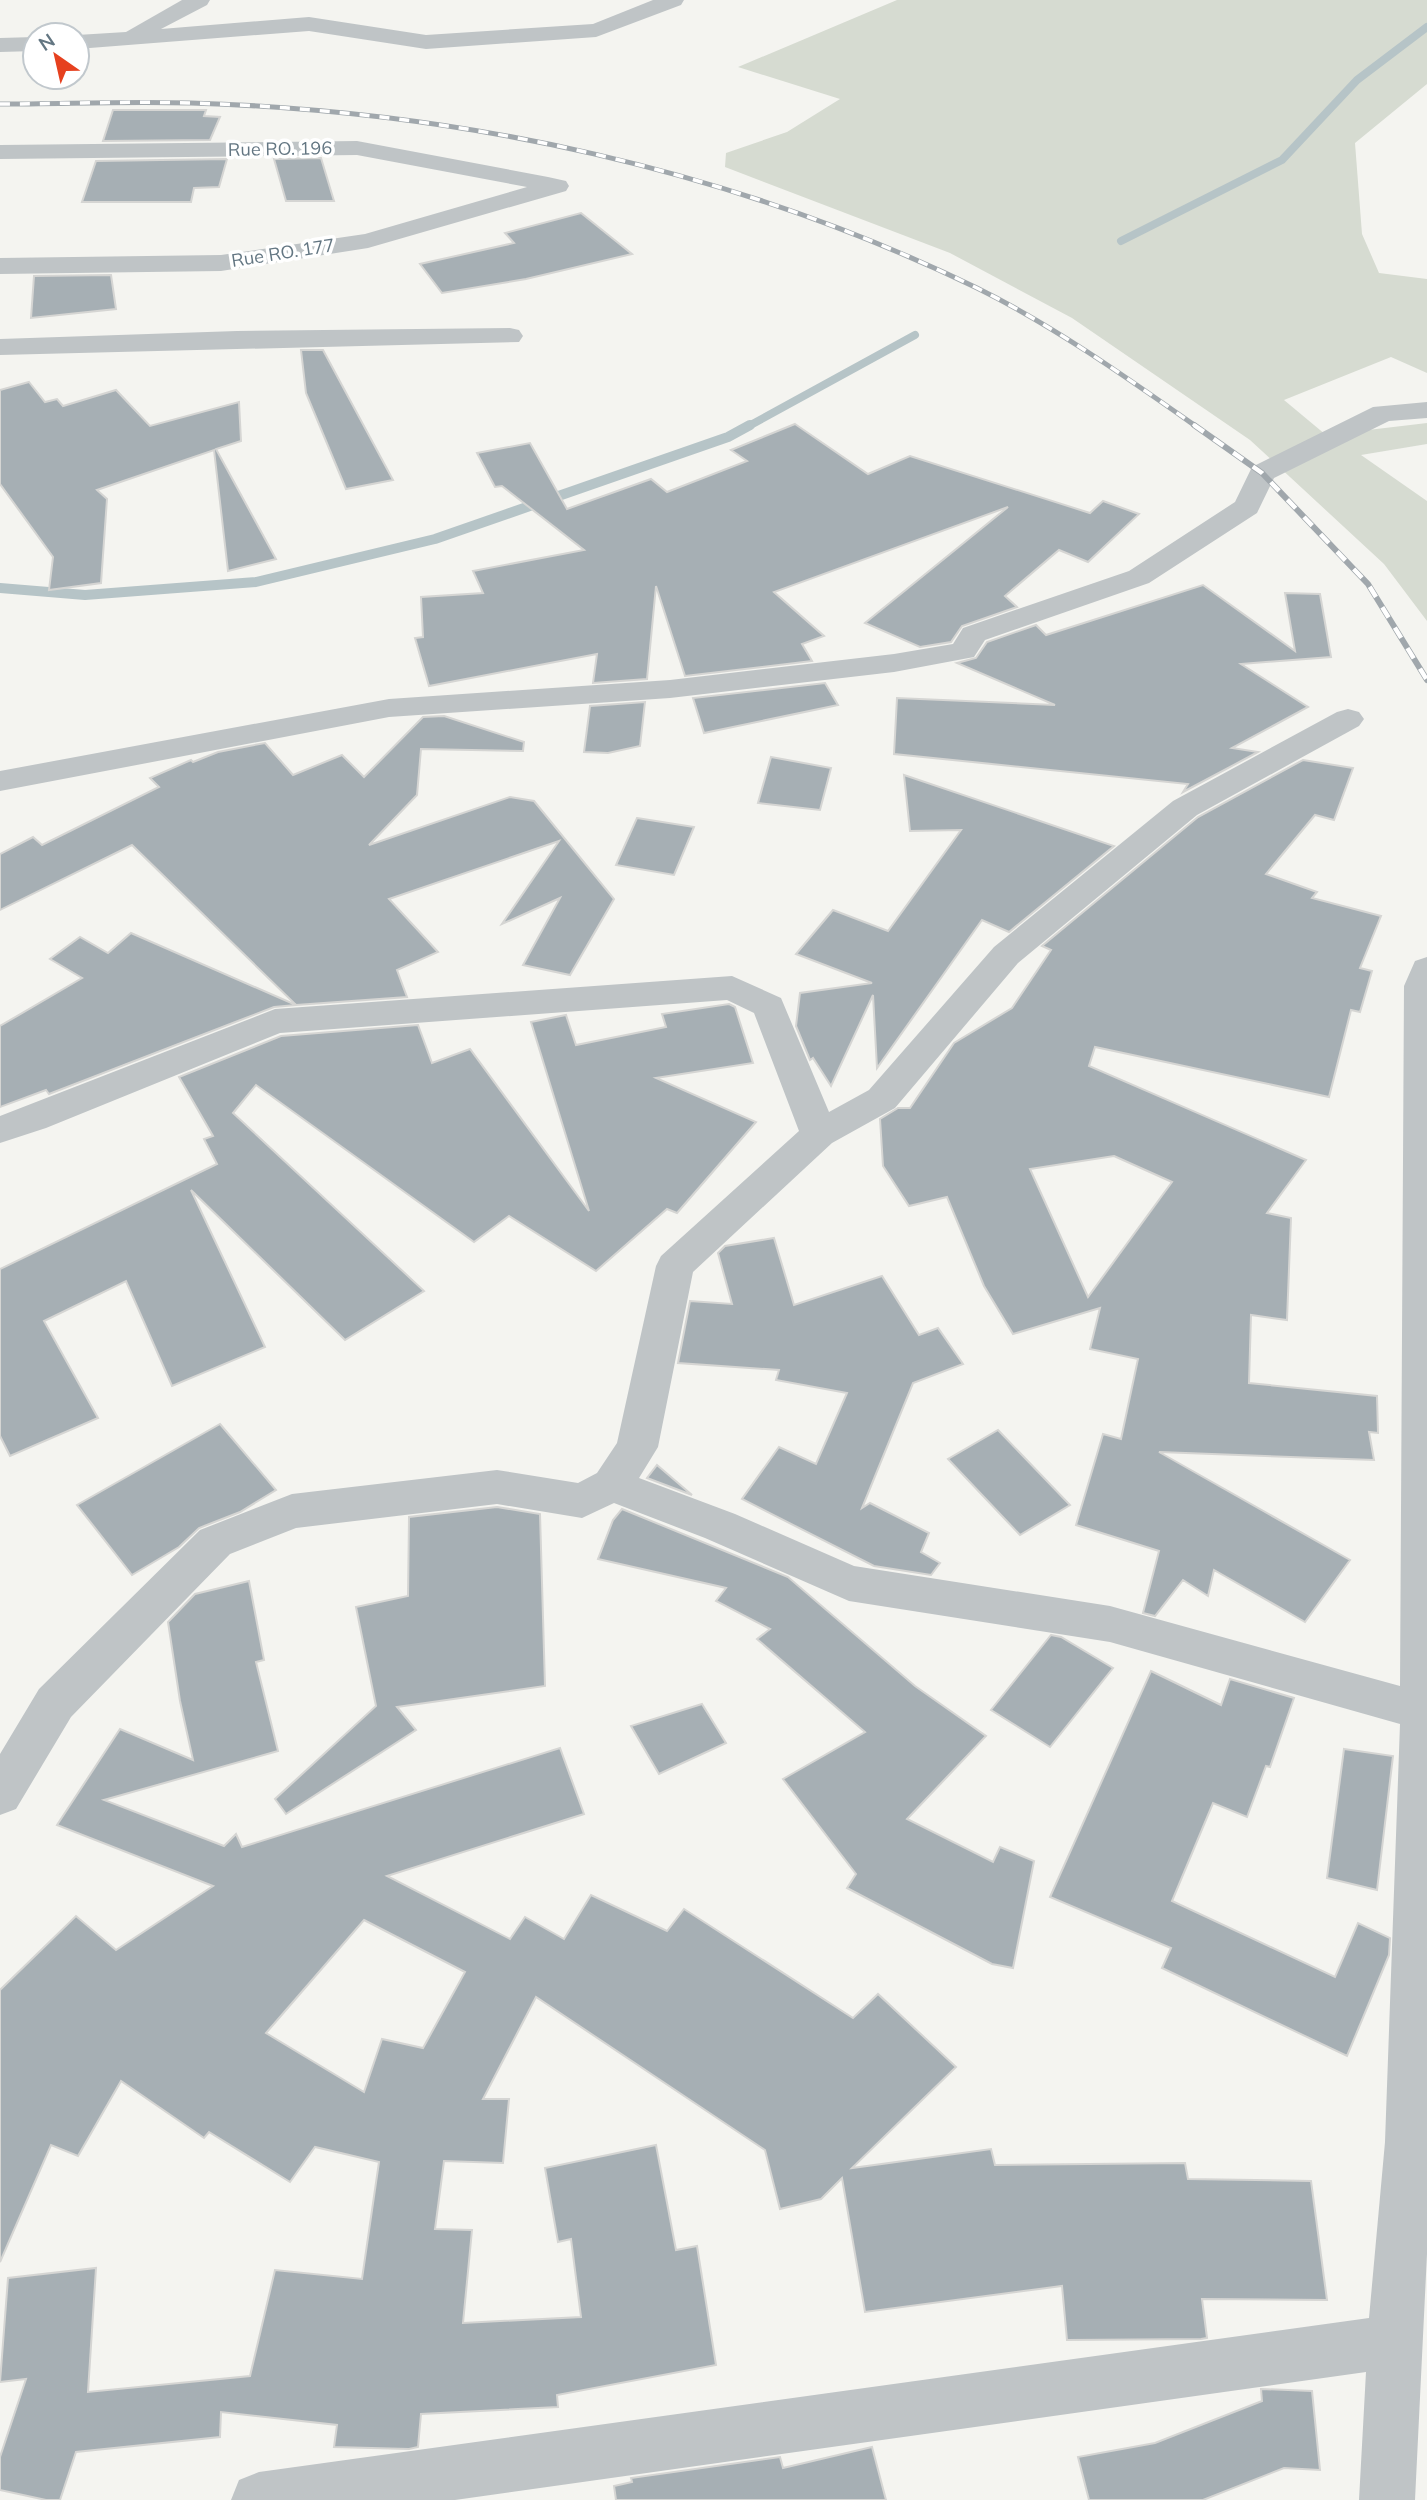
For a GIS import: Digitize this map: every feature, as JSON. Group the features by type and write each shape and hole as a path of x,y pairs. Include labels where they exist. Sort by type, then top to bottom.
{"street":[{"path":"122,41 199,0"},
{"path":"291,0 309,24"},
{"path":"91,42 309,24 426,43 596,30 673,0"},
{"path":"0,45 21,44"},
{"name":"Rue RO. 196","path":"0,152 357,148 557,186"},
{"name":"Rue RO. 177","path":"0,266 220,263 368,241 557,186"},
{"path":"0,347 237,338 510,336"},
{"path":"0,781 389,708 670,689 894,663 963,650 974,634 1139,577 1247,507 1262,473 1383,413 1427,410"},
{"path":"0,1795 55,1703 215,1542 292,1511 497,1487 582,1501 612,1485 637,1447 675,1266 819,1134 882,1099 1006,956 1185,808 1348,719"},
{"path":"1387,2500 1394,2341 1410,2142 1423,1711 1420,1591 1421,986 1427,969"},
{"path":"0,1130 275,1021 732,988 769,1006 819,1134"},
{"path":"612,1485 720,1526 849,1583 1110,1624 1423,1711"},
{"path":"259,2500 1394,2341"}],"shaded area":[{"path":"897,0 1427,0 1427,84 1355,143 1362,234 1379,273 1427,279 1427,373 1391,357 1284,400 1326,435 1427,423 1427,444 1361,455 1427,501 1427,621 1384,564 1250,440 1072,318 950,253 725,167 726,153 787,132 840,99 738,67"}],"building":[{"path":"113,110 206,110 204,116 220,117 210,140 103,141"},
{"path":"321,158 334,201 286,201 274,159"},
{"path":"227,159 219,187 194,188 191,202 82,202 96,161"},
{"path":"581,213 632,254 526,279 442,293 420,264 514,243 505,233"},
{"path":"111,275 116,309 31,318 34,276"},
{"path":"301,350 323,350 393,480 346,489 306,393"},
{"path":"29,382 45,402 57,399 63,406 116,390 150,426 239,402 241,441 216,449 276,559 228,571 214,450 97,490 107,499 101,583 49,590 53,557 0,484 0,390"},
{"path":"795,424 868,474 910,456 1090,513 1103,501 1139,514 1088,562 1059,550 1005,596 1017,607 962,626 951,642 920,647 865,623 1008,507 774,592 824,636 802,644 812,661 685,676 656,586 647,679 593,683 597,654 429,686 415,638 423,637 421,597 483,593 473,571 584,550 502,486 495,487 477,453 530,443 567,509 651,479 667,492 747,461 731,450"},
{"path":"1203,585 1295,651 1285,593 1320,594 1331,657 1241,664 1308,707 1232,748 1258,752 1183,792 1188,784 894,754 897,698 1055,705 957,663 976,658 987,642 1036,625 1046,635"},
{"path":"825,683 838,705 704,733 693,698"},
{"path":"645,702 640,746 608,753 584,752 590,706"},
{"path":"444,716 524,742 523,751 421,749 417,795 369,845 510,797 534,801 614,899 570,975 523,965 560,898 502,924 559,841 389,899 438,952 397,970 407,997 296,1005 132,845 0,910 0,854 33,837 42,845 159,787 150,778 191,760 193,762 218,752 265,743 293,775 342,755 364,777 423,717"},
{"path":"771,757 831,768 820,810 758,803"},
{"path":"1303,760 1353,768 1334,820 1315,815 1266,874 1317,892 1312,898 1381,916 1360,968 1372,971 1360,1012 1351,1010 1329,1097 1095,1047 1089,1066 1306,1160 1267,1213 1291,1218 1287,1320 1251,1315 1249,1383 1377,1396 1378,1433 1369,1432 1374,1460 1159,1452 1350,1560 1305,1622 1214,1570 1208,1596 1183,1580 1155,1616 1143,1613 1159,1551 1076,1525 1103,1434 1121,1439 1138,1359 1090,1349 1100,1308 1013,1334 984,1286 947,1197 909,1206 883,1166 880,1119 898,1108 910,1108 954,1043 1012,1008 1051,950 1042,946 1198,817","holes":["1114,1156 1172,1182 1088,1297 1030,1169"]},
{"path":"904,775 1114,846 1009,932 982,920 877,1068 873,995 831,1086 813,1058 810,1060 796,1026 800,993 872,983 796,954 833,910 888,931 961,830 910,831"},
{"path":"637,818 694,827 674,875 616,865"},
{"path":"131,933 296,1005 274,1007 49,1094 46,1090 0,1107 0,1026 82,978 50,959 80,937 108,953"},
{"path":"729,1004 735,1007 753,1063 656,1078 756,1122 677,1213 667,1209 596,1271 509,1216 474,1242 256,1085 233,1113 424,1291 345,1340 191,1190 265,1347 172,1386 126,1281 44,1321 98,1418 10,1456 0,1436 0,1269 217,1164 204,1139 213,1136 179,1077 281,1036 418,1025 432,1063 470,1049 589,1211 531,1022 566,1015 576,1045 666,1027 662,1014"},
{"path":"774,1238 794,1305 882,1276 919,1335 938,1328 963,1364 913,1383 862,1508 870,1503 929,1533 921,1552 940,1563 931,1575 874,1566 742,1499 779,1447 816,1464 847,1393 776,1380 779,1370 678,1363 690,1301 732,1304 718,1253 725,1246"},
{"path":"220,1424 276,1490 240,1512 199,1528 179,1547 132,1575 77,1505"},
{"path":"998,1430 1070,1505 1020,1535 948,1459"},
{"path":"657,1465 692,1495 647,1478"},
{"path":"497,1507 540,1514 545,1686 397,1707 416,1730 286,1814 275,1799 376,1706 356,1607 408,1596 409,1517"},
{"path":"622,1509 788,1577 915,1686 986,1736 907,1819 993,1862 1000,1847 1034,1861 1013,1968 992,1964 847,1888 856,1874 783,1779 865,1732 757,1639 770,1629 716,1601 726,1588 598,1559 613,1520"},
{"path":"249,1581 264,1660 256,1662 278,1751 104,1800 224,1846 236,1834 242,1847 560,1748 584,1814 387,1876 510,1939 525,1917 564,1939 591,1895 667,1931 684,1909 853,2018 878,1994 956,2067 852,2168 991,2149 995,2165 1185,2163 1188,2179 1311,2181 1327,2300 1202,2299 1207,2338 1201,2339 1067,2340 1062,2286 865,2312 842,2178 821,2199 780,2209 765,2150 536,1997 483,2099 509,2099 503,2163 444,2161 435,2229 472,2230 463,2323 581,2317 571,2239 558,2242 545,2168 656,2145 676,2250 697,2246 716,2365 557,2395 558,2407 421,2414 418,2447 409,2449 334,2447 337,2425 221,2412 220,2437 76,2452 60,2500 46,2500 0,2490 0,2457 26,2379 0,2382 8,2278 96,2268 88,2392 250,2376 275,2270 362,2279 379,2162 315,2147 290,2182 209,2132 204,2138 121,2081 78,2156 51,2145 0,2262 0,1990 76,1916 116,1950 213,1886 57,1825 120,1729 193,1760 180,1701 168,1622 195,1594","holes":["364,1920 465,1972 423,2048 382,2039 364,2092 266,2033"]},
{"path":"1051,1635 1061,1637 1113,1668 1050,1747 991,1710"},
{"path":"1151,1671 1221,1705 1230,1679 1294,1698 1270,1767 1266,1766 1247,1817 1213,1803 1172,1901 1335,1977 1358,1923 1390,1938 1389,1955 1347,2056 1162,1968 1171,1948 1050,1897"},
{"path":"702,1704 726,1743 659,1774 631,1726"},
{"path":"1344,1749 1393,1756 1377,1890 1327,1878"},
{"path":"1261,2389 1312,2391 1320,2470 1284,2468 1203,2500 1089,2500 1078,2457 1155,2443 1262,2401"},
{"path":"872,2447 886,2500 616,2500 614,2486 632,2482 631,2478 780,2457 783,2468"}],"waterway":[{"path":"1121,241 1282,160 1357,80 1427,27"},
{"path":"747,427 915,335"},
{"path":"0,588 85,595 256,582 435,539 728,437 750,425"}],"railway":[{"path":"0,104 119,102 293,108 494,134 594,154 692,179 789,210 884,246 977,288 1062,335 1197,427"},
{"path":"1194,425 1262,473 1368,584 1427,680"}]}
